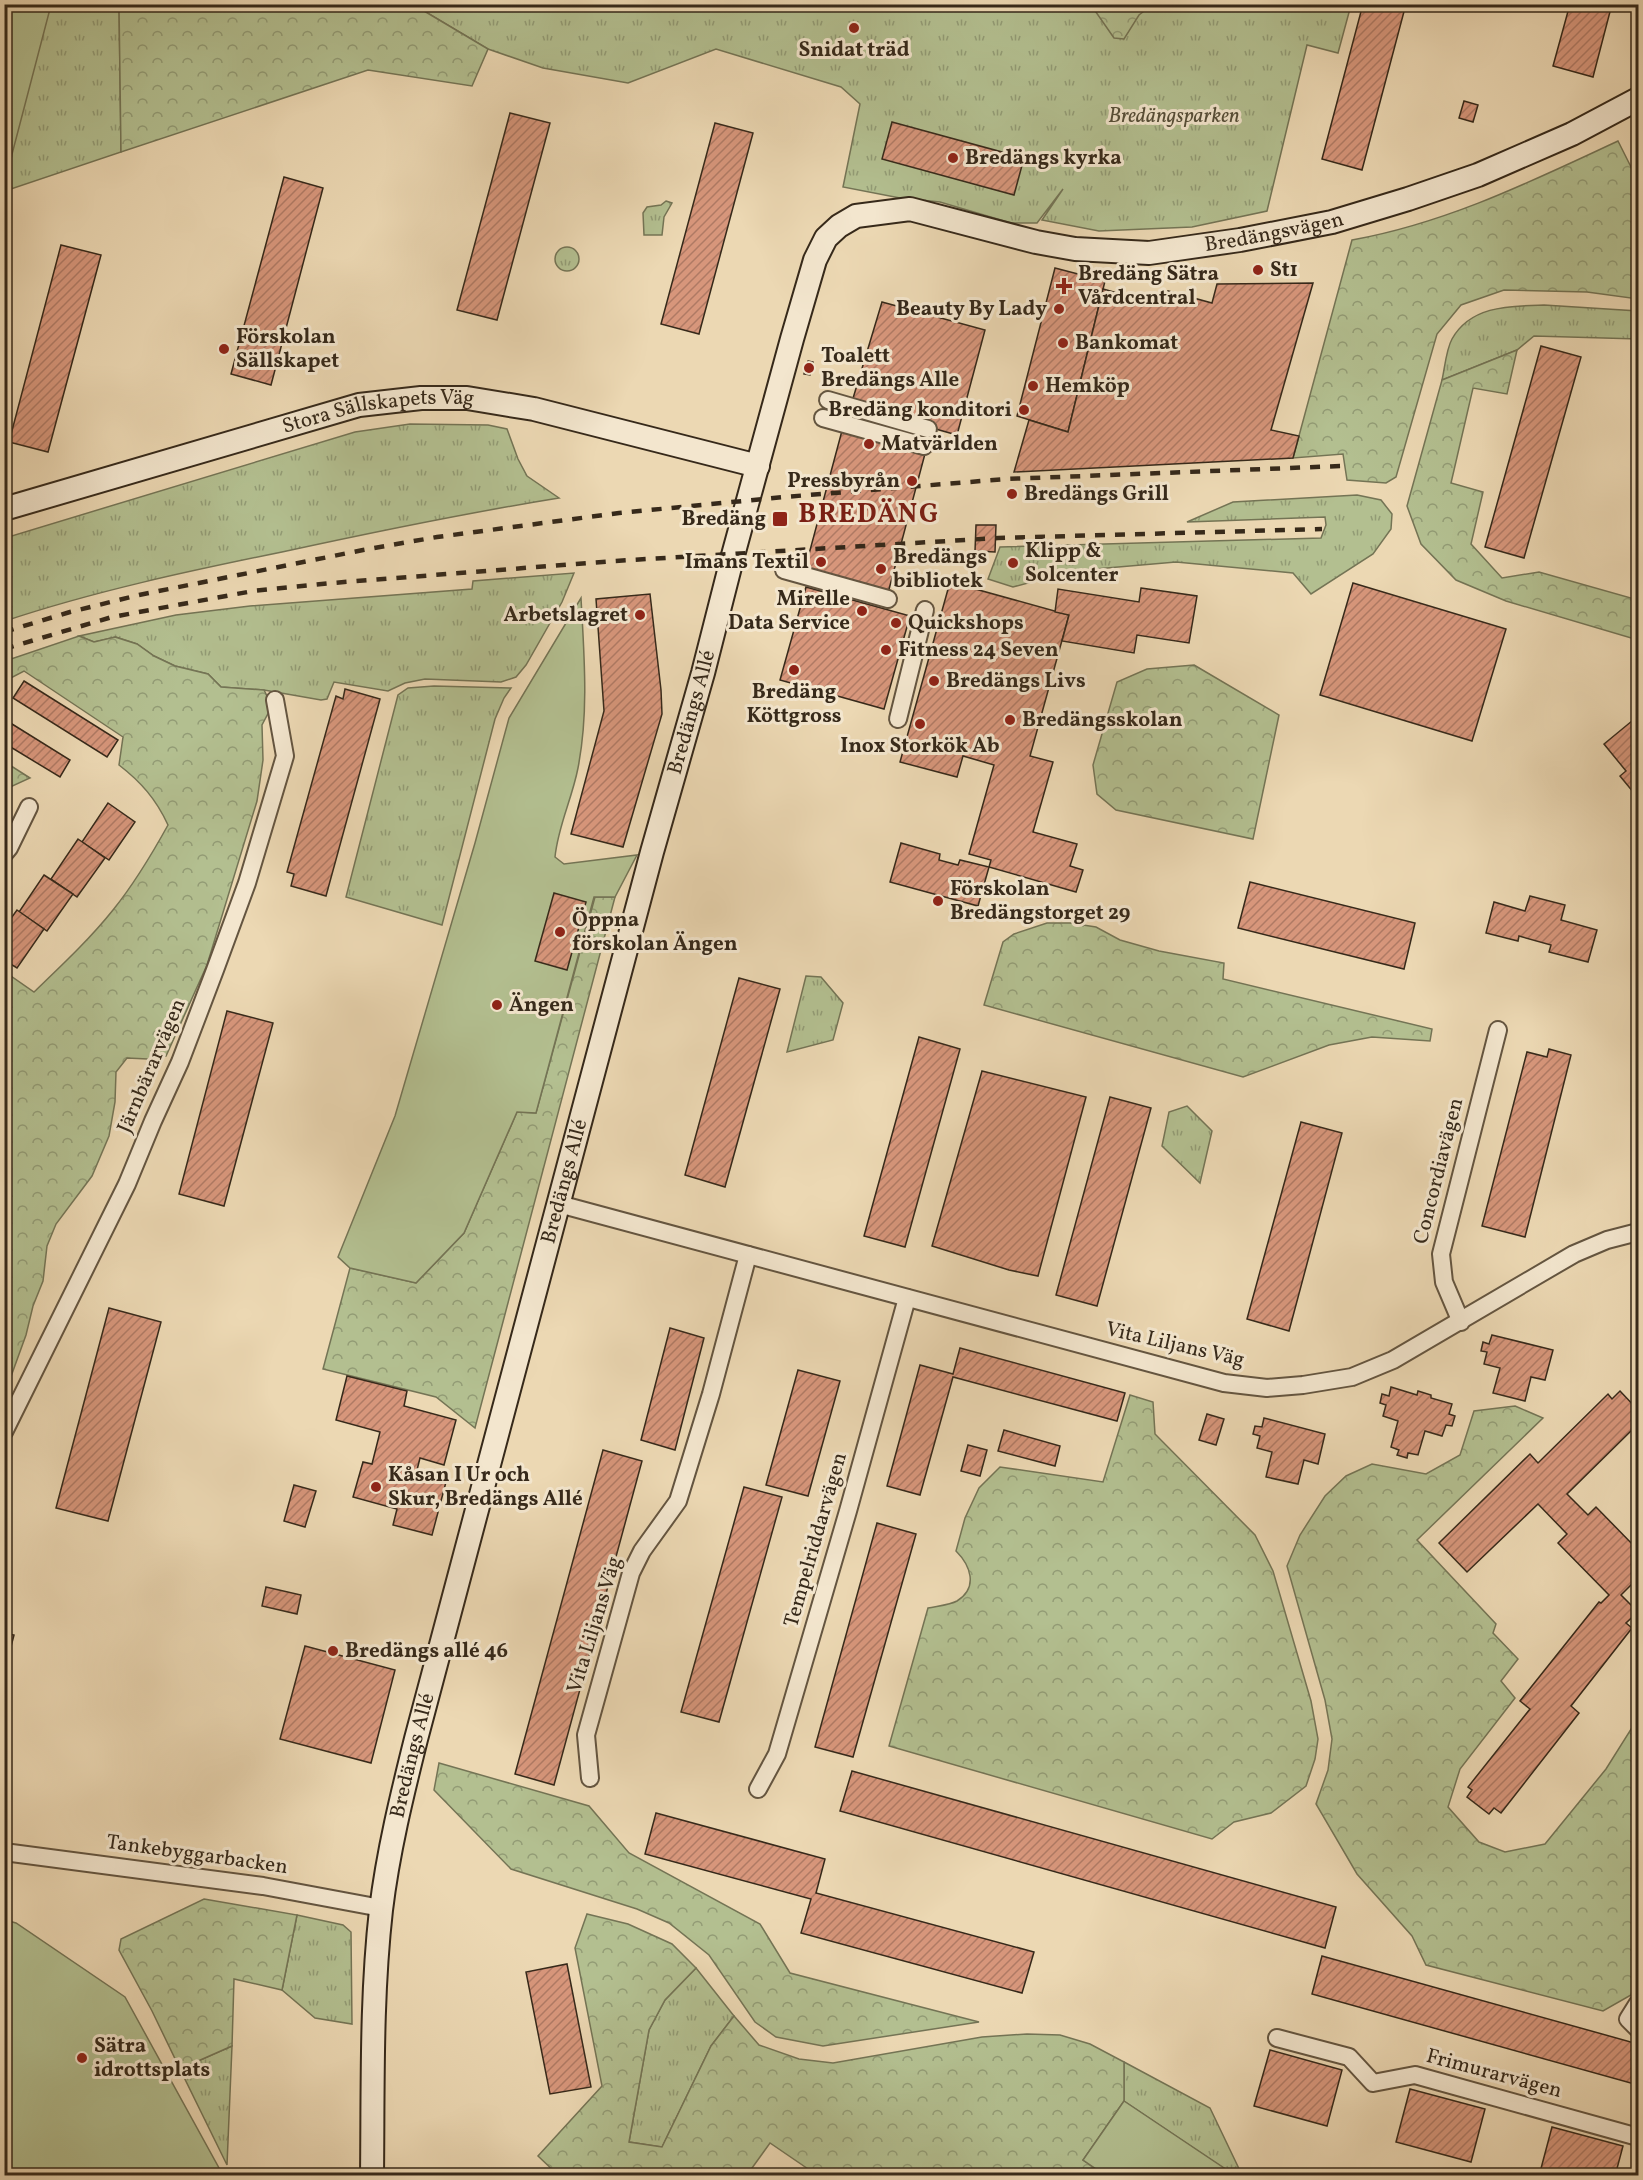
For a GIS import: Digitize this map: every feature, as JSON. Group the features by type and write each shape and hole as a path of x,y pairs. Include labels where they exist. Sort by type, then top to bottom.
{"street":[{"name":"Bredängsvägen","path":"856,216 910,209 1036,242 1075,249 1149,253 1181,249 1332,222 1408,199 1508,162 1572,134 1638,99"},
{"name":"Bredängs Allé","path":"372,2175 374,2022 381,1908 394,1830 652,852 704,673 732,559 814,260 826,238 839,226 856,216"},
{"name":"Stora Sällskapets Väg","path":"4,509 359,405 421,398 467,398 524,406 758,466"},
{"path":"828,400 928,429"},
{"path":"823,418 924,446"},
{"path":"784,570 888,599"},
{"path":"898,719 925,610"},
{"name":"Järnbärarvägen","path":"4,1432 127,1184 180,1062 219,959 247,883 285,756 275,700"},
{"path":"4,854 29,807"},
{"name":"Concordiavägen","path":"1461,1322 1444,1282 1441,1254 1498,1030"},
{"name":"Vita Liljans Väg","path":"559,1204 1224,1383 1267,1388 1352,1377 1393,1360 1574,1254 1607,1240 1638,1232"},
{"name":"Vita Liljans Väg","path":"590,1778 586,1735 631,1573 642,1551 678,1501 691,1465 748,1255"},
{"name":"Tempelriddarvägen","path":"758,1790 777,1754 907,1298"},
{"name":"Tankebyggarbacken","path":"4,1852 263,1886 381,1908"},
{"path":"1638,2003 1628,2019 1638,2029"},
{"name":"Frimurarvägen","path":"1277,2038 1349,2057 1373,2083 1415,2074 1638,2137"}],"green space":[{"path":"4,5 119,5 121,152 5,191"},
{"path":"4,5 51,5 5,181 4,181"},
{"path":"119,5 414,5 488,49 472,86 368,70 121,152"},
{"name":"Bredängsparken","path":"414,5 1351,5 1338,53 1307,45 1267,211 1192,227 1099,231 1042,220 1063,189 1037,223 1011,223 940,202 900,198 843,187 860,104 841,87 716,49 628,83 543,68 488,49"},
{"path":"1091,5 1152,5 1139,15 1124,39 1114,38"},
{"path":"1618,141 1638,181 1638,299 1587,292 1504,290 1461,305 1437,334 1396,477 1386,483 1347,480 1343,454 1293,458 1352,240 1387,233 1455,212"},
{"path":"666,201 672,203 664,217 662,235 644,235 643,213 647,207 661,205"},
{"path":"567,247 576,250 579,259 576,268 567,271 558,268 555,259 558,250"},
{"path":"1544,305 1638,311 1638,339 1534,336 1517,350 1442,380 1450,343 1460,328 1470,319 1505,307"},
{"path":"1517,350 1507,394 1473,388 1451,483 1483,492 1471,544 1502,578 1539,572 1638,600 1638,640 1506,601 1456,580 1421,544 1407,506 1442,380"},
{"path":"410,424 488,425 507,429 527,476 559,498 420,523 177,574 73,600 5,621 5,538 355,432"},
{"path":"1357,495 1381,500 1392,514 1391,529 1373,554 1311,594 1293,573 1176,562 1072,571 1013,587 988,579 1000,547 1321,538 1326,525 1325,517 1187,522 1233,502"},
{"path":"574,573 562,602 526,665 516,677 501,682 425,679 405,683 388,691 334,682 327,699 321,700 264,690 221,687 208,674 175,666 154,656 137,644 116,637 94,642 79,636 176,615 250,606 472,589 473,581"},
{"name":"Ängen","path":"581,598 585,683 584,726 578,768 559,834 555,857 564,864 637,855 615,897 594,897 536,1113 517,1112 464,1233 416,1283 350,1268 338,1257 395,1116 509,718"},
{"path":"79,636 94,642 115,637 137,644 154,656 175,666 208,674 221,687 264,690 272,706 262,725 263,760 257,801 207,965 166,1056 148,1059 127,1058 116,1072 115,1102 109,1136 92,1176 56,1224 47,1246 43,1281 5,1393 5,972 34,992 85,942 113,910 142,869 168,825 147,792 119,765 123,737 24,671 5,681 5,661"},
{"path":"1194,665 1279,715 1253,839 1116,810 1097,794 1093,765 1117,682 1147,669"},
{"path":"434,686 511,688 495,719 442,925 346,897 398,695 408,688"},
{"path":"5,762 30,778 10,787 5,796"},
{"path":"595,897 615,897 475,1428 436,1397 323,1369 350,1268 416,1283 464,1233 517,1112 536,1113"},
{"path":"1047,923 1070,923 1096,927 1120,940 1159,951 1224,963 1223,979 1432,1029 1430,1041 1372,1037 1329,1045 1243,1077 984,1005 1003,942 1014,934"},
{"path":"806,976 821,977 843,1003 833,1040 787,1052"},
{"path":"1187,1106 1212,1131 1200,1183 1162,1146 1169,1112"},
{"path":"1130,1395 1153,1402 1155,1434 1255,1535 1273,1571 1311,1701 1318,1739 1315,1759 1306,1786 1271,1813 1234,1822 1212,1839 889,1746 928,1608 957,1601 968,1589 970,1576 968,1569 956,1551 965,1518 979,1488 1000,1467 1103,1482"},
{"path":"1515,1406 1543,1418 1417,1540 1496,1624 1493,1633 1518,1659 1501,1681 1515,1698 1460,1769 1448,1807 1479,1842 1505,1852 1545,1844 1606,1769 1638,1718 1638,1969 1631,1995 1603,2011 1426,1965 1412,1936 1357,1874 1316,1804 1328,1770 1332,1739 1325,1700 1287,1566 1300,1535 1325,1496 1346,1476 1372,1464 1426,1474 1460,1455 1474,1411"},
{"path":"439,1763 589,1806 629,1853 760,1924 790,1973 979,2022 823,2046 776,2037 755,2022 709,1955 669,1923 637,1909 511,1869 434,1790"},
{"path":"204,1899 297,1915 282,1990 234,1979 232,2046 180,2069 119,1950 121,1939"},
{"path":"587,1914 628,1924 672,1944 696,1968 665,2000 649,2030 629,2142 662,2147 711,2046 734,2016 759,2045 799,2059 833,2063 982,2037 1027,2034 1060,2035 1090,2044 1124,2062 1124,2101 1083,2160 1105,2175 817,2175 770,2143 747,2175 558,2175 538,2156 602,2086 575,1948"},
{"path":"297,1915 343,1925 351,1932 352,2024 315,2018 282,1990"},
{"name":"Sätra idrottsplats","path":"5,1920 16,1923 125,1997 219,2168 219,2175 5,2175"},
{"path":"696,1968 734,2016 711,2046 662,2147 629,2142 649,2030 665,2000"},
{"path":"232,2046 227,2165 180,2069"},
{"path":"1124,2062 1210,2108 1242,2175 1223,2175 1226,2170 1124,2101"},
{"path":"1124,2101 1227,2170 1223,2175 1105,2175 1083,2160"}],"building":[{"path":"1363,4 1406,4 1362,170 1322,159"},
{"path":"1570,4 1612,4 1593,77 1553,66"},
{"path":"1464,101 1478,105 1473,122 1459,118"},
{"path":"510,113 550,123 497,320 457,310"},
{"name":"Bredängs kyrka","path":"892,122 1024,158 1014,195 882,159"},
{"path":"715,123 753,133 699,334 661,324"},
{"path":"284,177 323,188 271,385 231,374"},
{"path":"61,245 101,255 48,452 9,442"},
{"name":"Bankomat","path":"1055,268 1105,281 1068,432 1017,416"},
{"path":"1313,283 1271,430 1299,436 1293,458 1014,472 1029,420 1068,432 1103,289 1163,306 1168,291 1212,303 1217,284"},
{"path":"882,302 985,330 957,435 851,405"},
{"path":"1541,346 1581,357 1524,558 1485,547"},
{"name":"Toalett Bredängs Alle","path":"808,361 813,362 810,375 804,374"},
{"path":"843,427 926,450 888,593 805,569"},
{"path":"976,525 996,525 995,552 975,551"},
{"path":"950,582 1069,615 1030,756 1053,762 1033,832 1077,844 1070,866 1083,870 1076,892 989,867 991,860 969,854 994,765 963,756 957,777 900,762"},
{"path":"1353,583 1506,629 1472,741 1320,695"},
{"path":"806,587 910,616 884,709 780,680"},
{"path":"1141,588 1197,596 1189,643 1137,635 1134,653 1062,641 1069,615 1055,612 1058,589 1139,602"},
{"path":"650,594 662,714 623,847 571,834 604,711 596,599"},
{"path":"24,681 118,740 107,757 13,698"},
{"path":"345,689 380,699 326,896 291,886 294,874 287,872 336,696 343,699"},
{"path":"1638,716 1638,798 1620,776 1626,771 1604,744"},
{"path":"4,719 70,760 60,777 4,743"},
{"path":"108,803 135,822 109,860 82,842"},
{"path":"78,839 105,858 77,897 51,879"},
{"path":"901,843 940,854 939,860 958,865 960,860 989,867 978,906 890,882"},
{"path":"44,875 73,894 47,931 19,912"},
{"path":"1250,882 1415,923 1404,969 1238,928"},
{"name":"Öppna förskolan Ängen","path":"554,893 586,902 567,970 535,961"},
{"path":"1530,896 1565,905 1561,920 1597,930 1588,962 1549,952 1551,945 1519,936 1518,941 1486,933 1494,902 1525,911"},
{"path":"17,910 44,929 17,968 4,960 4,928"},
{"path":"739,978 780,989 725,1187 685,1175"},
{"path":"227,1011 273,1023 224,1206 179,1194"},
{"path":"919,1037 960,1049 905,1247 864,1236"},
{"path":"1549,1049 1571,1055 1525,1237 1482,1226 1527,1052 1547,1057"},
{"path":"982,1071 1086,1097 1038,1276 1009,1270 932,1246"},
{"path":"1110,1097 1151,1108 1097,1306 1056,1295"},
{"path":"1301,1122 1342,1133 1289,1331 1247,1319"},
{"path":"109,1308 161,1322 108,1521 56,1508"},
{"path":"670,1328 704,1338 675,1450 641,1440"},
{"path":"1492,1335 1553,1350 1545,1380 1531,1377 1525,1401 1493,1393 1500,1368 1484,1364 1487,1352 1481,1351 1483,1342 1489,1344"},
{"path":"960,1348 1125,1393 1117,1421 953,1377 920,1495 887,1486 920,1365 953,1374"},
{"path":"798,1370 840,1381 808,1496 766,1485"},
{"path":"347,1376 407,1391 404,1406 456,1420 444,1465 420,1458 416,1474 446,1482 432,1535 393,1525 397,1509 353,1497 363,1462 372,1464 380,1432 336,1420"},
{"path":"1391,1387 1417,1395 1418,1391 1431,1395 1431,1398 1452,1404 1449,1414 1455,1416 1452,1426 1446,1425 1442,1436 1425,1431 1418,1455 1408,1453 1407,1458 1397,1455 1399,1450 1391,1447 1398,1421 1383,1416 1386,1405 1380,1403 1382,1394 1389,1396"},
{"path":"1620,1391 1638,1410 1638,1416 1633,1421 1637,1425 1567,1494 1588,1515 1596,1507 1638,1550 1638,1578 1621,1595 1638,1612 1626,1623 1632,1628 1571,1706 1579,1713 1501,1813 1494,1808 1489,1814 1467,1797 1472,1790 1468,1787 1530,1709 1520,1701 1599,1602 1601,1603 1609,1595 1558,1543 1567,1534 1538,1504 1467,1572 1439,1543 1530,1454 1538,1463 1608,1394 1612,1399"},
{"path":"1207,1414 1224,1419 1216,1445 1199,1440"},
{"path":"1264,1418 1325,1434 1318,1464 1304,1460 1298,1484 1266,1477 1272,1452 1257,1448 1260,1436 1253,1434 1255,1426 1262,1427"},
{"path":"1004,1430 1060,1446 1055,1466 998,1451"},
{"path":"968,1445 987,1450 980,1476 961,1471"},
{"path":"603,1450 642,1461 554,1785 515,1774"},
{"path":"294,1485 316,1491 305,1527 284,1521"},
{"path":"744,1487 782,1497 719,1722 681,1712"},
{"path":"877,1523 916,1534 853,1757 815,1747"},
{"path":"266,1587 301,1595 297,1614 262,1606"},
{"path":"4,1633 14,1635 4,1673"},
{"path":"305,1646 395,1670 371,1763 280,1739"},
{"path":"852,1771 1336,1907 1325,1948 840,1811"},
{"path":"656,1813 825,1859 816,1893 1034,1952 1022,1993 801,1933 811,1899 645,1854"},
{"path":"1322,1956 1638,2044 1638,2085 1312,1994"},
{"path":"567,1964 591,2087 550,2094 526,1972"},
{"path":"1270,2050 1342,2070 1327,2126 1254,2106"},
{"path":"1410,2089 1485,2109 1471,2162 1396,2142"},
{"path":"1552,2127 1623,2146 1615,2176 1539,2176"}],"railway":[{"path":"4,632 70,612 139,595 363,550 437,537 619,513 1006,479 1342,466"},
{"path":"4,649 112,617 253,591 332,583 614,561 998,538 1322,529"}],"place":[{"name":"Snidat träd","path":"854,28"},
{"name":"Bredängs kyrka","path":"953,158"},
{"name":"St1","path":"1258,270"},
{"name":"Bredäng Sätra Vårdcentral","path":"1064,286"},
{"name":"Beauty By Lady","path":"1059,309"},
{"name":"Bankomat","path":"1063,343"},
{"name":"Förskolan Sällskapet","path":"224,349"},
{"name":"Toalett Bredängs Alle","path":"809,368"},
{"name":"Hemköp","path":"1033,386"},
{"name":"Bredäng konditori","path":"1024,410"},
{"name":"Matvärlden","path":"869,444"},
{"name":"Pressbyrån","path":"912,481"},
{"name":"Bredängs Grill","path":"1012,494"},
{"name":"Bredäng","path":"780,519"},
{"name":"Imans Textil","path":"821,562"},
{"name":"Klipp & Solcenter","path":"1013,563"},
{"name":"Bredängs bibliotek","path":"881,569"},
{"name":"Mirelle Data Service","path":"862,611"},
{"name":"Arbetslagret","path":"640,615"},
{"name":"Quickshops","path":"896,623"},
{"name":"Fitness 24 Seven","path":"886,650"},
{"name":"Bredäng Köttgross","path":"794,670"},
{"name":"Bredängs Livs","path":"934,681"},
{"name":"Bredängsskolan","path":"1010,720"},
{"name":"Inox Storkök Ab","path":"920,724"},
{"name":"Förskolan Bredängstorget 29","path":"938,901"},
{"name":"Öppna förskolan Ängen","path":"560,932"},
{"name":"Ängen","path":"497,1005"},
{"name":"Kåsan I Ur och Skur, Bredängs Allé","path":"376,1487"},
{"name":"Bredängs allé 46","path":"333,1651"},
{"name":"Sätra idrottsplats","path":"82,2058"}],"district":[{"name":"BREDÄNG","path":"869,515"}]}
